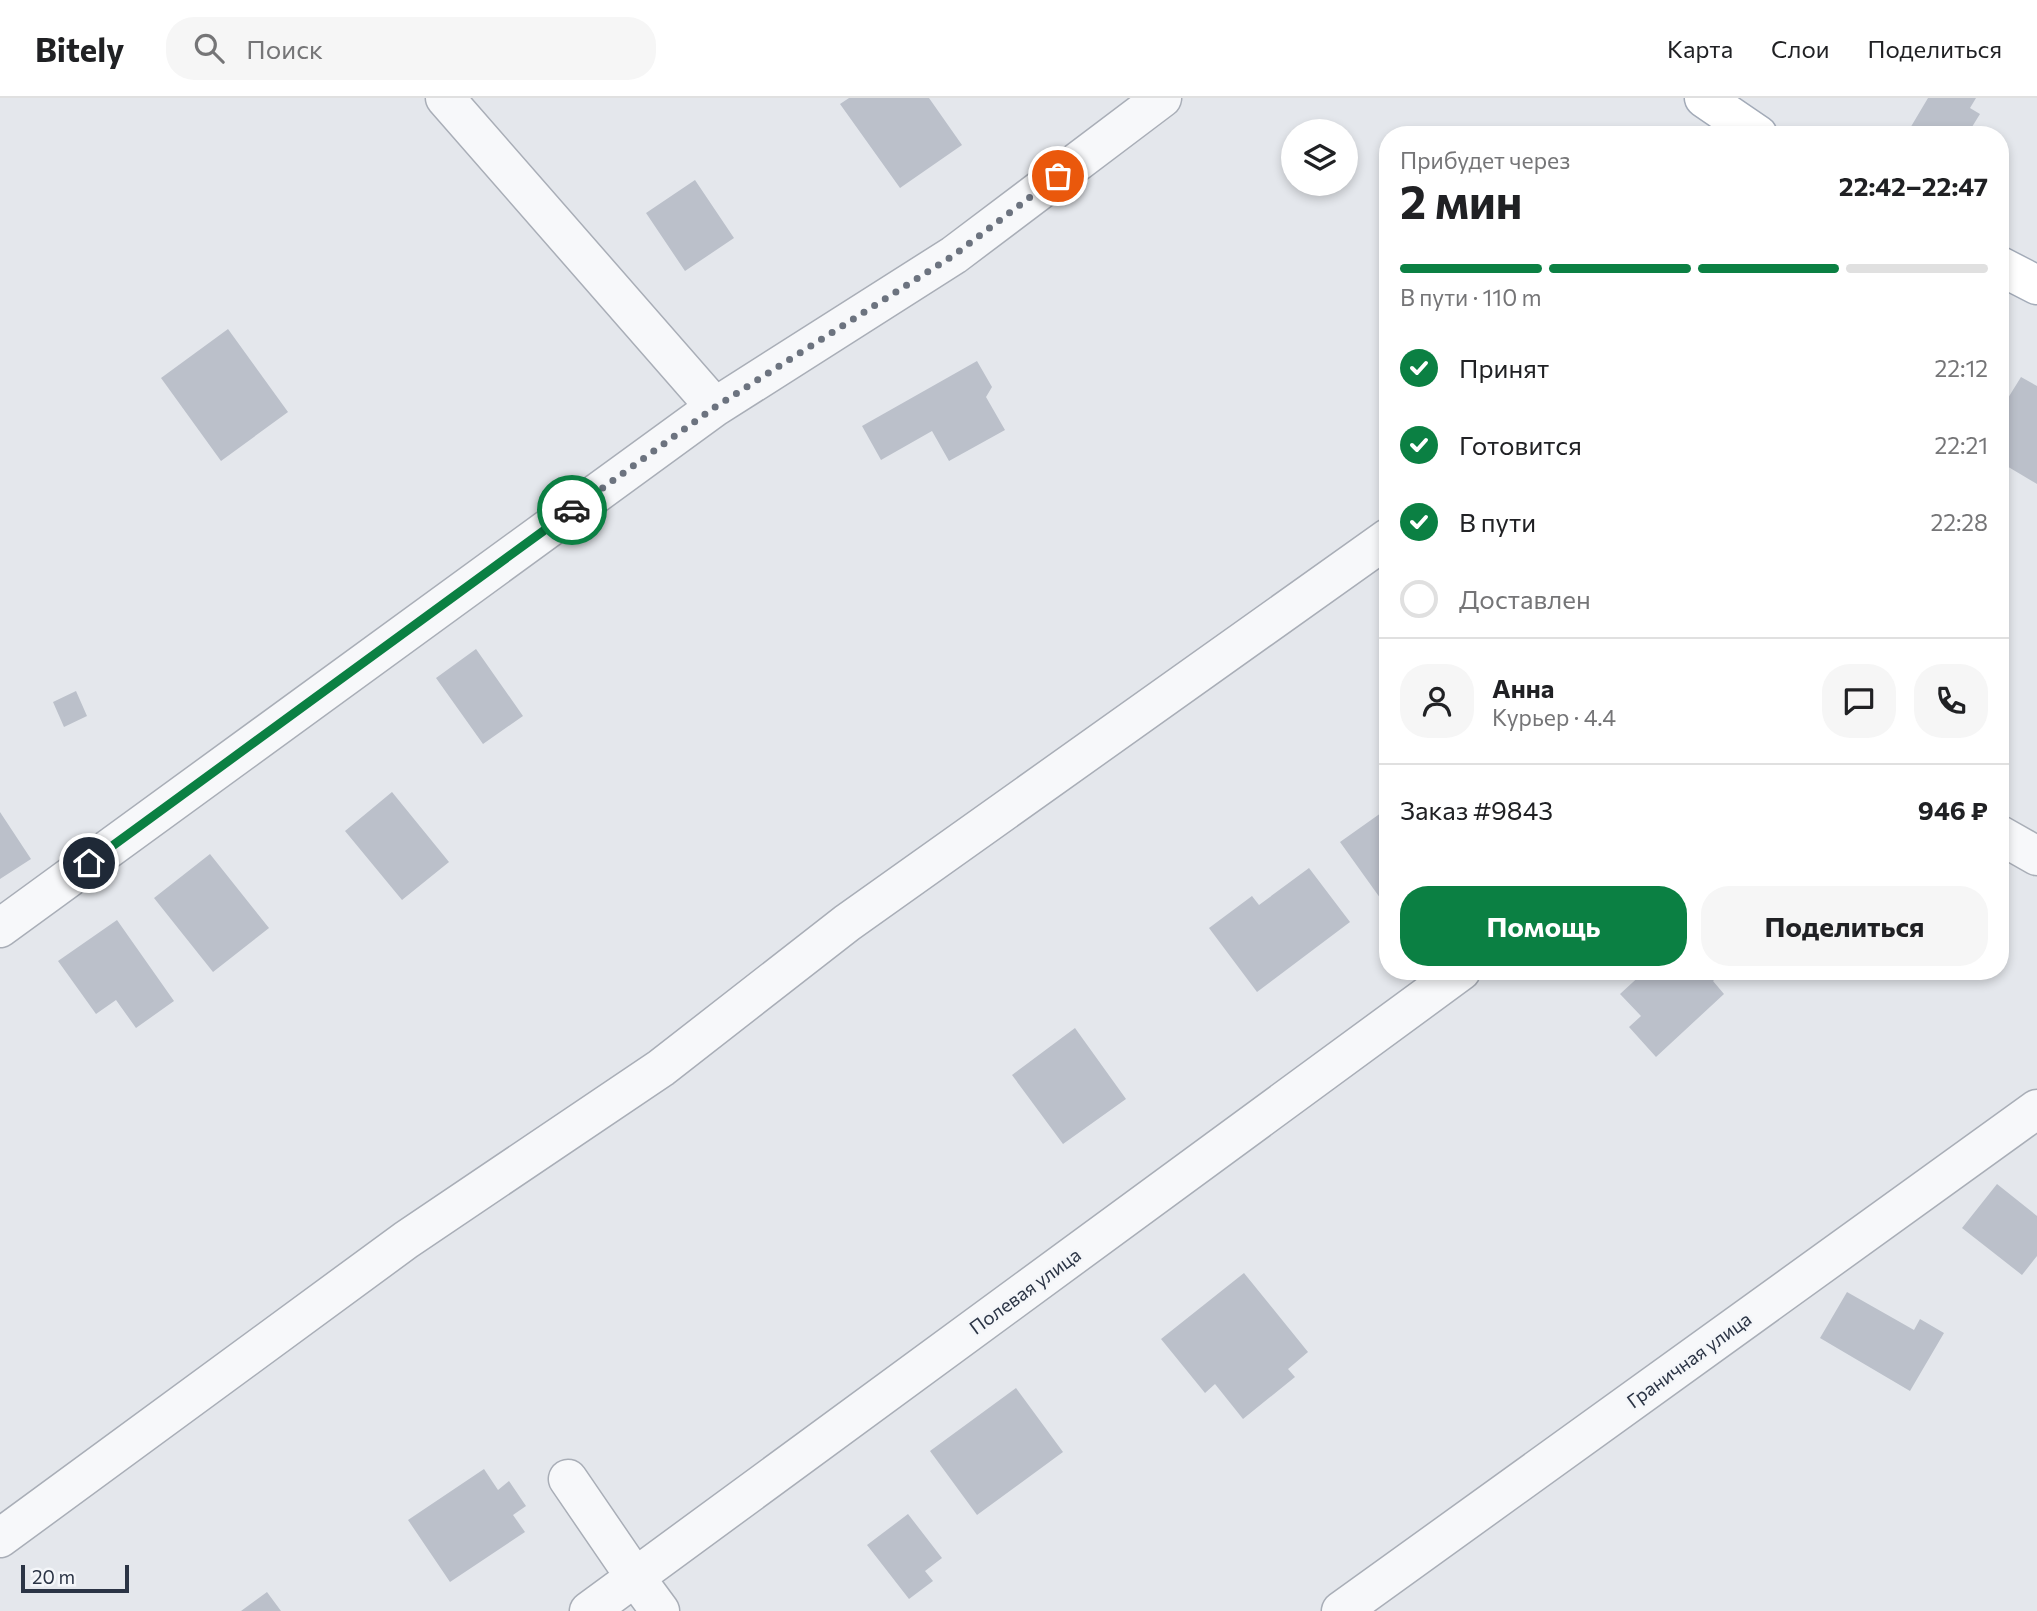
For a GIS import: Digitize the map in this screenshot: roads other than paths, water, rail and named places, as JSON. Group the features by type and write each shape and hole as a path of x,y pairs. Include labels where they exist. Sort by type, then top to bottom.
{"main road":[{"path":"1704,98 1745,126"},
{"path":"2009,271 2037,285"}],"street":[{"path":"445,98 715,407"},
{"path":"0,928 715,407 954,255 1162,98"},
{"path":"0,1538 406,1240 661,1069 847,923 1379,544"},
{"path":"2009,840 2037,856"},
{"name":"Полевая улица","path":"589,1611 1449,980"},
{"name":"Граничная улица","path":"1341,1611 2037,1109"},
{"path":"568,1479 660,1611"}]}
